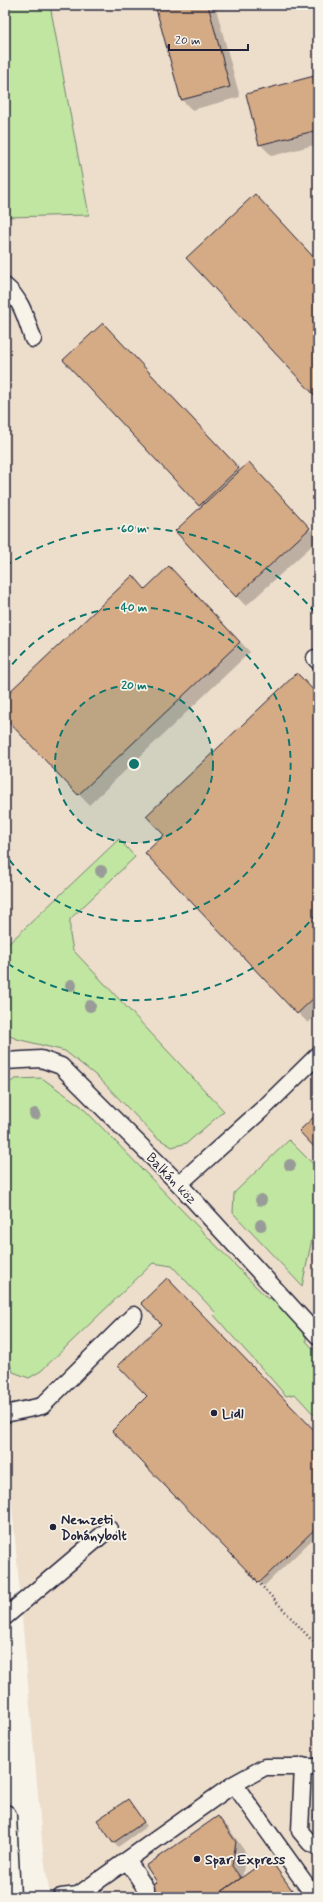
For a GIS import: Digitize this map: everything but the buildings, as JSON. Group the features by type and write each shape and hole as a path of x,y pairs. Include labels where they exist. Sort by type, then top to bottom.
{"street":[{"path":"5,1816 9,1897"}],"lane":[{"path":"5,286 20,302 32,339"},
{"path":"179,1184 268,1105 318,1056"},
{"name":"Balkán köz","path":"5,1061 40,1059 61,1066 179,1184 318,1336"},
{"path":"5,1414 42,1406 134,1315"},
{"path":"5,1618 109,1529"},
{"path":"61,1897 78,1896 126,1860 234,1784 265,1767 310,1767 300,1831 310,1843 318,1847"},
{"path":"234,1784 285,1868 314,1897"},
{"path":"126,1860 146,1889"}],"path":[{"path":"247,1570 318,1647"}],"shaded area":[{"path":"50,5 318,5 318,1897 50,1897 43,1850 7,1450 5,1410 5,217 89,214"}],"green space":[{"path":"5,5 50,5 89,215 5,217"},
{"path":"119,839 135,857 70,919 70,935 73,950 224,1111 187,1143 172,1147 156,1137 99,1078 65,1051 17,1039 5,1034 5,947"},
{"path":"42,1078 81,1106 268,1299 273,1297 306,1337 306,1341 318,1354 318,1419 295,1394 286,1396 214,1315 216,1313 172,1266 153,1263 41,1371 29,1378 13,1372 7,1356 5,1322 5,1086 15,1079"},
{"path":"289,1140 318,1169 318,1211 302,1286 233,1213 234,1193"}],"place":[{"name":"Lidl","path":"214,1413"},
{"name":"Nemzeti Dohánybolt","path":"53,1527"},
{"name":"Spar Express","path":"197,1859"}]}
